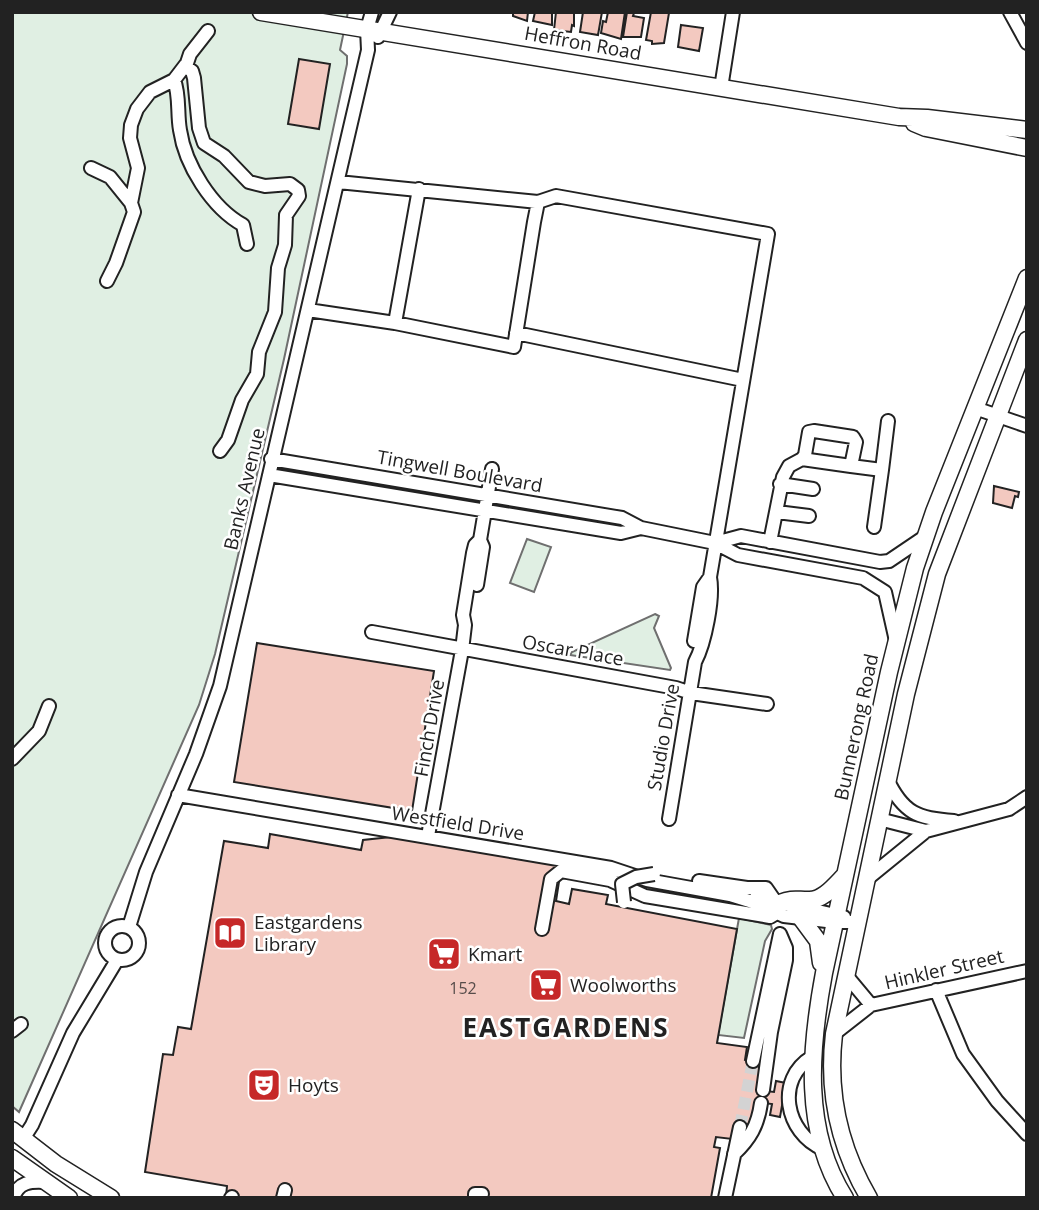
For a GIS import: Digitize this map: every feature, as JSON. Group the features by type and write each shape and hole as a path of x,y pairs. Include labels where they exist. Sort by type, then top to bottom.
{"main road":[{"name":"Heffron Road","path":"261,12 898,117 1022,127"},
{"name":"Heffron Road","path":"898,117 926,128 1018,146 1027,155"},
{"name":"Bunnerong Road","path":"840,1194 823,1149 813,1095 812,1057 816,1018 835,918 896,642 926,536 1027,278"},
{"path":"869,1198 848,1157 835,1113 831,1067 834,1034 922,626 937,574 1027,340"},
{"path":"778,909 795,898 807,901 816,899 827,893 846,874"},
{"path":"801,918 818,941 824,973"},
{"path":"16,1140 111,1198"},
{"path":"12,1158 69,1198"}],"street":[{"name":"Banks Avenue","path":"372,12 375,30"},
{"name":"Banks Avenue","path":"129,927 146,872 220,687 368,50 375,30 390,12"},
{"path":"721,88 733,12"},
{"path":"1010,12 1027,43"},
{"path":"107,281 133,219 131,203 138,168 130,138 136,109 150,93 174,80 208,31"},
{"path":"185,67 192,71 194,78 199,128 204,143 227,159 249,182 265,186 290,184 299,193 298,200 286,215 285,245 278,268 275,312 259,352 257,374 240,404 225,447 220,451"},
{"path":"174,80 180,134 187,153 212,200 243,225 247,244"},
{"path":"91,168 108,176 131,203"},
{"path":"308,310 396,323 514,347 538,202 338,182"},
{"path":"396,323 419,189"},
{"name":"Studio Drive","path":"538,202 556,196 768,234 710,577 703,587 692,651 695,662 691,693 669,819"},
{"path":"516,333 743,380"},
{"path":"975,408 1027,426"},
{"path":"874,527 888,421"},
{"path":"770,542 780,484 789,466 805,455 809,432 819,431 855,439 851,466"},
{"name":"Tingwell Boulevard","path":"271,459 622,518 641,528 715,543 737,555 863,578 885,592 896,642"},
{"path":"802,459 882,470"},
{"name":"Finch Drive","path":"428,836 462,650 465,625 463,615 473,553 480,540 492,469"},
{"name":"Tingwell Boulevard","path":"269,475 621,533 641,528"},
{"path":"780,484 813,489"},
{"path":"777,512 809,516"},
{"name":"Tingwell Boulevard","path":"715,543 740,537 880,562 889,561 926,536"},
{"name":"Oscar Place","path":"372,632 691,693 767,704"},
{"path":"12,759 39,731 49,706"},
{"path":"887,779 895,794 915,814 929,819 968,821"},
{"name":"Westfield Drive","path":"178,795 611,868 647,880 730,895 751,895 801,918 835,918"},
{"path":"867,878 926,831 1009,809 1027,797"},
{"path":"879,819 926,831"},
{"path":"542,929 551,879 561,871 616,882 645,896 770,917 778,909"},
{"path":"616,882 654,874 747,888 766,888 778,909 780,934 753,1061"},
{"path":"616,882 624,905 645,896"},
{"name":"Westfield Drive","path":"778,909 857,922"},
{"path":"114,927 129,927 138,934 139,947 131,958 117,960 106,950 107,934 114,927"},
{"path":"734,1154 746,1143 755,1129 762,1096 771,1032 786,960 786,948 780,934"},
{"path":"16,1140 32,1125 73,1033 117,960"},
{"name":"Hinkler Street","path":"834,1034 870,1005 1027,971"},
{"name":"Hinkler Street","path":"846,975 870,1005"},
{"path":"936,990 962,1054 997,1101 1027,1134"},
{"path":"812,1057 800,1065 793,1075 788,1105 790,1115 804,1136 823,1149"},
{"path":"725,1198 740,1127"},
{"path":"13,1198 16,1189 26,1183 46,1182"}],"green space":[{"path":"12,12 348,12 340,50 347,56 347,64 284,359 215,654 199,705 19,1112 12,1106"},
{"path":"527,539 551,547 534,592 510,583"},
{"path":"655,614 659,616 654,628 670,670 570,655 572,652"},
{"path":"739,918 771,925 772,929 765,941 744,1038 718,1035"}],"building":[{"path":"513,12 528,12 527,21 513,16"},
{"path":"535,12 552,12 552,25 533,21"},
{"path":"556,12 574,12 571,32 554,30"},
{"path":"583,12 602,12 598,35 580,32"},
{"path":"608,12 625,12 621,39 601,33"},
{"path":"627,12 644,18 641,37 623,37"},
{"path":"651,12 669,13 664,43 652,44 652,41 646,40"},
{"path":"681,25 703,28 699,51 678,47"},
{"path":"299,59 330,64 319,129 288,124"},
{"path":"994,486 1019,492 1012,508 993,503"},
{"path":"257,643 434,671 412,811 234,782"},
{"path":"270,834 361,850 363,840 391,837 562,862 556,901 569,904 572,889 608,895 606,904 737,929 717,1043 747,1047 745,1060 763,1063 758,1090 774,1092 776,1081 786,1083 780,1117 770,1115 772,1104 756,1102 752,1129 734,1127 732,1139 716,1137 714,1147 720,1148 711,1198 235,1198 226,1197 227,1186 145,1172 163,1054 173,1055 178,1027 191,1029 224,841 268,848"}],"tunnel":[{"path":"740,1127 753,1061"}],"place":[{"name":"Eastgardens Library","path":"230,933"},
{"name":"Kmart","path":"444,954"},
{"name":"Woolworths","path":"546,985"},
{"name":"Hoyts","path":"264,1085"}],"district":[{"name":"EASTGARDENS","path":"566,1027"}]}
